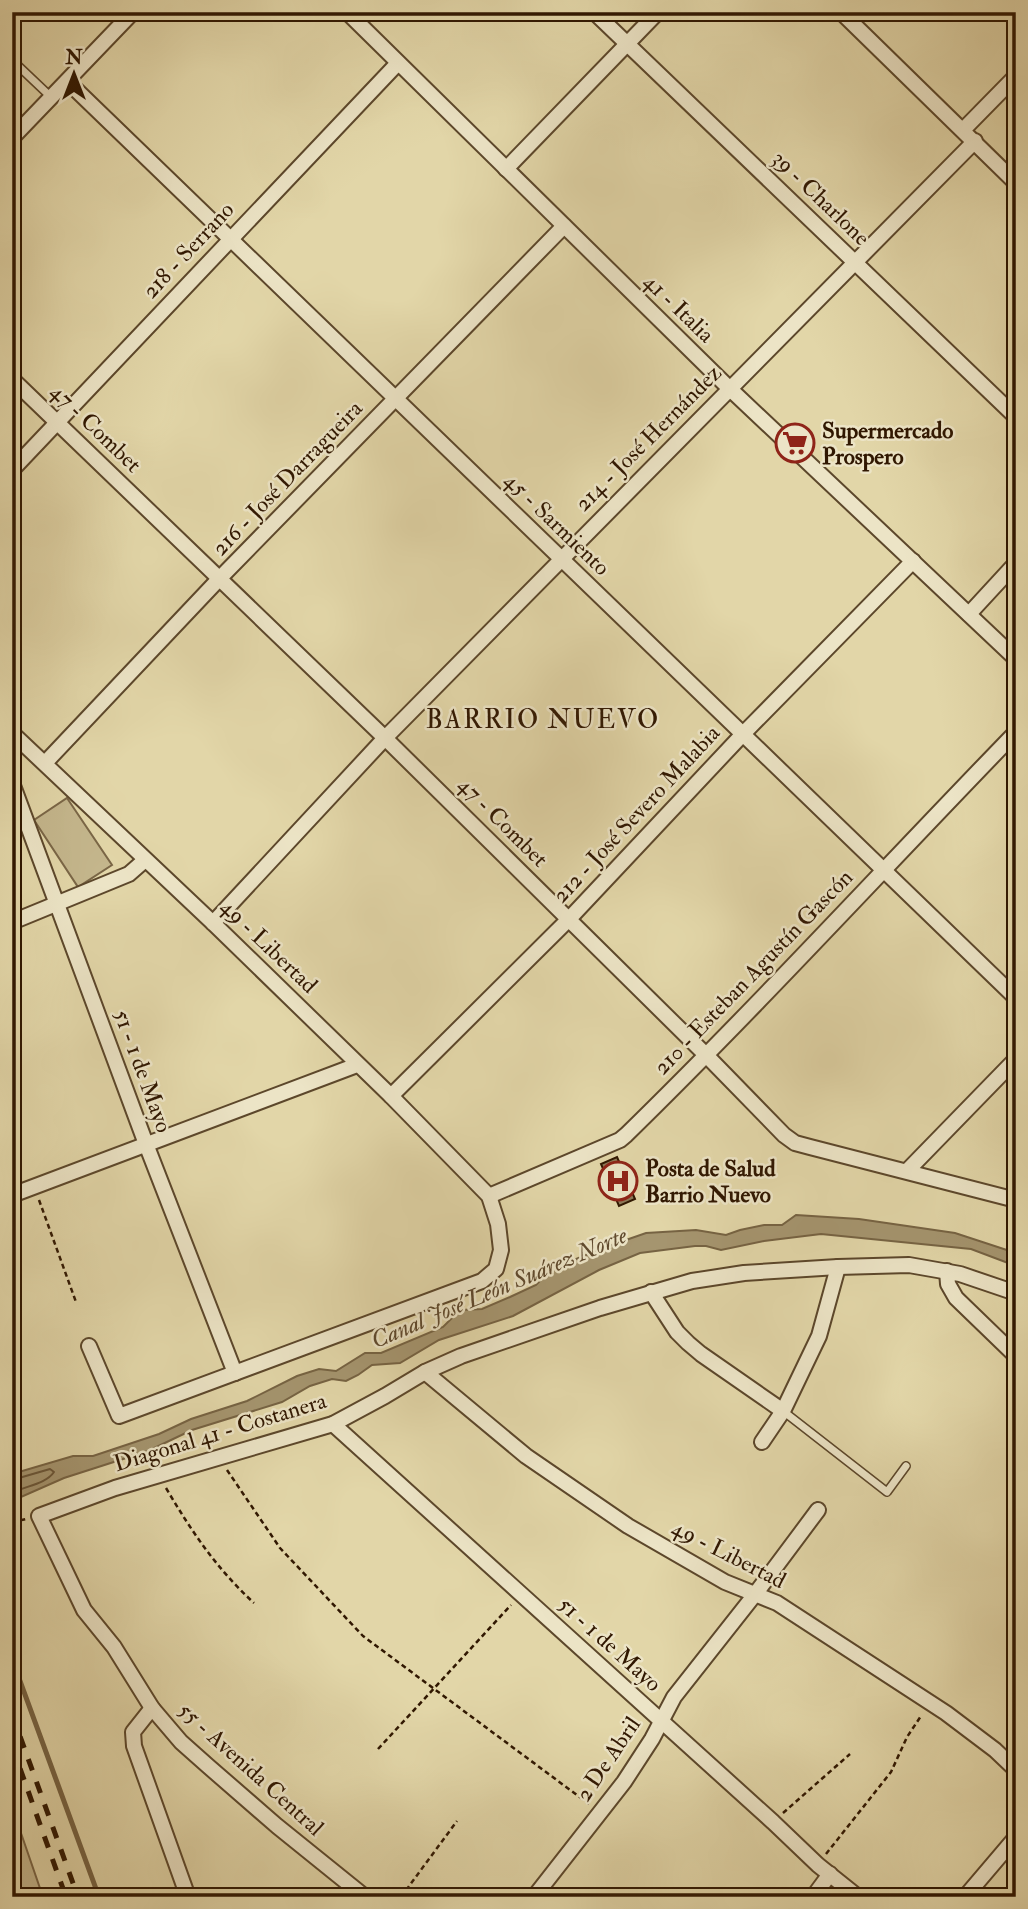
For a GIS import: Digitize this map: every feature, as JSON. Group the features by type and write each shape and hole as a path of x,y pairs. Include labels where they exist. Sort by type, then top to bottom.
{"street":[{"path":"12,138 133,12"},
{"name":"41 - Italia","path":"347,12 729,388 1016,659"},
{"name":"39 - Charlone","path":"594,12 1016,416"},
{"path":"506,169 658,12"},
{"path":"842,12 1016,183"},
{"name":"218 - Serrano","path":"12,470 398,63"},
{"path":"963,130 1016,76"},
{"name":"45 - Sarmiento","path":"68,82 1016,998"},
{"name":"214 - José Hernández","path":"213,923 385,738 975,141"},
{"name":"216 - José Darragueira","path":"45,763 219,579 564,226"},
{"name":"47 - Combet","path":"12,379 385,738 784,1135 795,1143 1016,1200"},
{"name":"212 - José Severo Malabia","path":"391,1096 569,919 742,734 913,561"},
{"path":"969,614 1016,563"},
{"name":"210 - Esteban Agustín Gascón","path":"489,1196 620,1140 707,1056 1016,732"},
{"name":"49 - Libertad","path":"12,733 213,923 391,1096 489,1196"},
{"name":"51 - 1 de Mayo","path":"12,783 145,1143 235,1373"},
{"path":"12,922 129,874 145,860"},
{"path":"907,1171 1016,1059"},
{"path":"12,1195 357,1065"},
{"path":"89,1346 119,1416 482,1281 496,1269 501,1250 498,1224 489,1196"},
{"name":"Diagonal 41 - Costanera","path":"39,1516 115,1488 333,1424 425,1372 461,1356 600,1308 692,1281 744,1273 909,1265 947,1271 1016,1293"},
{"path":"762,1442 783,1411 819,1336 838,1267"},
{"path":"947,1271 948,1284 956,1298 1016,1356"},
{"path":"651,1292 677,1332 688,1343 783,1411"},
{"name":"49 - Libertad","path":"425,1372 526,1455 628,1525 725,1582 776,1603 929,1702 995,1750 1016,1770"},
{"name":"51 - 1 de Mayo","path":"333,1424 818,1864 858,1897"},
{"name":"2 De Abril","path":"534,1897 624,1782 652,1739 674,1697 818,1510"},
{"name":"55 - Avenida Central","path":"39,1516 84,1610 114,1647 152,1708 181,1742 277,1826 365,1897"},
{"path":"152,1708 133,1732 134,1746 188,1897"},
{"path":"965,1897 1016,1837"},
{"path":"813,1897 830,1874"}],"lane":[{"path":"12,60 51,98"},
{"path":"783,1411 887,1492 906,1466"}],"path":[{"path":"34,1187 76,1302"},
{"path":"219,1458 280,1548 363,1636 600,1812"},
{"path":"159,1476 192,1532 220,1569 254,1603"},
{"path":"378,1749 521,1595"},
{"path":"818,1864 891,1773 907,1737 929,1702"},
{"path":"773,1822 850,1754"},
{"path":"401,1897 457,1821"}],"shaded area":[{"path":"67,798 112,865 78,887 34,820"},
{"path":"12,1807 43,1897 12,1897"}],"water":[{"path":"796,1215 859,1219 955,1233 1016,1253 1016,1266 971,1249 821,1234 721,1250 695,1246 640,1253 599,1270 513,1316 439,1340 400,1363 372,1365 346,1381 332,1379 310,1386 282,1402 192,1430 148,1451 64,1478 12,1501 12,1474 73,1456 93,1456 247,1401 297,1376 319,1369 336,1371 365,1353 381,1353 443,1327 460,1310 482,1309 536,1285 552,1269 600,1249 646,1233 696,1230 726,1235 764,1225 782,1225"}],"building":[{"name":"Posta de Salud Barrio Nuevo","path":"617,1157 635,1199 619,1206 601,1164"}],"waterway":[{"path":"12,1659 99,1897"}],"railway":[{"path":"12,1714 78,1897"},
{"path":"12,1746 66,1897"}],"place":[{"name":"Supermercado Prospero","path":"795,443"},
{"name":"Posta de Salud Barrio Nuevo","path":"618,1181"}],"district":[{"name":"BARRIO NUEVO","path":"543,720"}],"water label":[{"name":"Canal José León Suárez Norte","path":"499,1288"}]}
